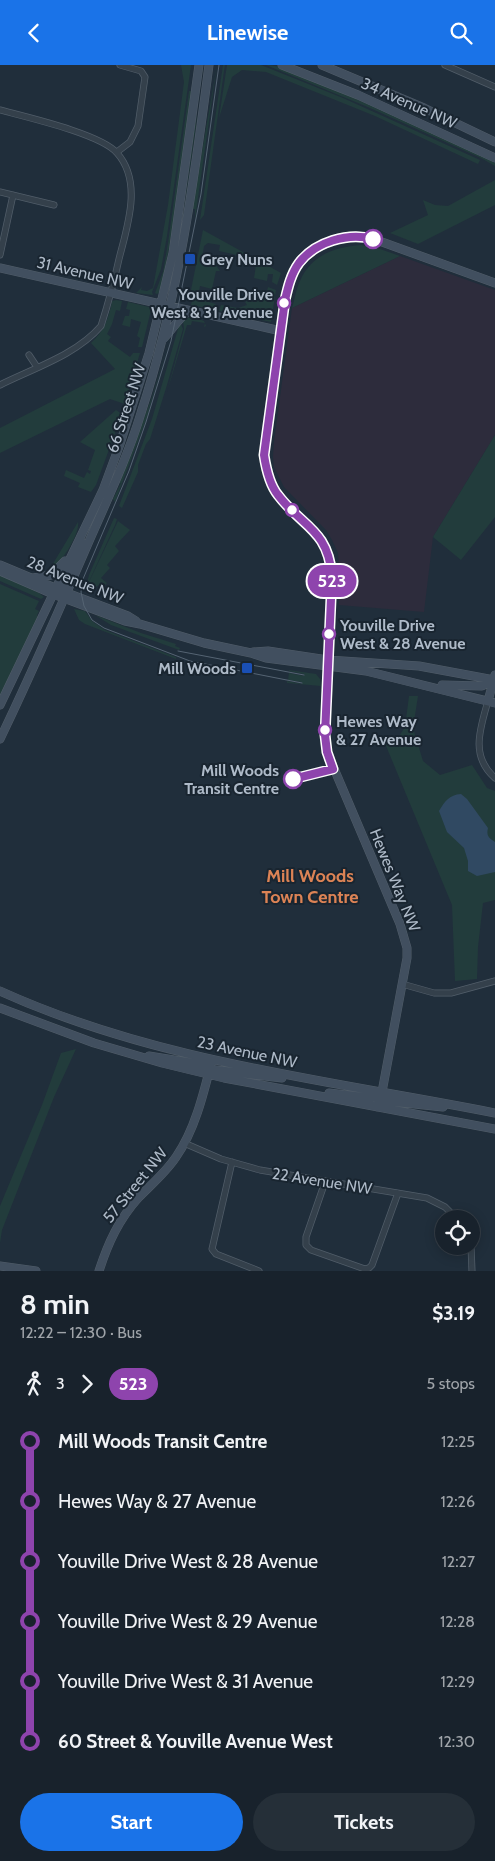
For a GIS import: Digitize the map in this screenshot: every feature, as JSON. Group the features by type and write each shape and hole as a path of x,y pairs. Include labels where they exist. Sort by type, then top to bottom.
{"main road":[{"name":"66 Street NW","path":"0,739 21,696 61,594 72,554 103,490 150,353 174,244 199,65"},
{"name":"66 Street NW","path":"0,705 61,594 115,481 141,416 170,306 189,207 208,65"},
{"path":"206,81 214,65"},
{"name":"34 Avenue NW","path":"282,65 358,95 494,157"},
{"name":"34 Avenue NW","path":"322,65 424,108 495,142"},
{"name":"Hewes Way NW","path":"377,1107 382,1092 407,948 403,934 327,752 325,723 332,576 330,559 325,545 315,531 277,494 269,477 264,455 285,300 290,278 300,262 312,251 326,243 351,236 371,238 495,283"},
{"name":"31 Avenue NW","path":"0,268 281,331"},
{"path":"162,340 178,319 189,311"},
{"path":"61,594 84,537 85,528"},
{"path":"30,577 51,575 72,554"},
{"name":"28 Avenue NW","path":"0,565 30,577 61,594"},
{"name":"28 Avenue NW","path":"0,571 125,621 204,643 251,653 268,651 493,700"},
{"name":"28 Avenue NW","path":"328,663 419,666 495,679"},
{"path":"425,685 482,686 495,679"},
{"path":"493,700 495,679"},
{"name":"23 Avenue NW","path":"0,992 104,1031 212,1060 495,1113"},
{"name":"23 Avenue NW","path":"0,1008 29,1020 127,1053 208,1075 495,1129"},
{"path":"127,1053 205,1065 212,1060"},
{"name":"57 Street NW","path":"99,1271 120,1222 141,1196 169,1167 184,1143 212,1060"},
{"path":"208,1075 216,1070 283,1078 309,1078"},
{"path":"303,1092 372,1098 382,1092"},
{"path":"377,1107 386,1101 433,1107 457,1107"},
{"path":"479,1126 495,1125"},
{"path":"0,1266 36,1271"}],"street":[{"path":"117,152 130,142 138,126 144,80 141,71 120,65"},
{"path":"445,65 495,87"},
{"path":"0,109 83,134 117,152 125,166 131,191 130,214 111,294 101,326 91,338 80,346 0,385"},
{"path":"0,193 54,205"},
{"path":"0,255 13,195"},
{"path":"29,355 37,367"},
{"path":"493,700 479,735 479,752 482,763 495,778"},
{"path":"402,985 434,993 452,993 495,981"},
{"name":"22 Avenue NW","path":"184,1143 232,1163 277,1174 398,1193 435,1201 448,1210"},
{"path":"232,1163 212,1246 213,1252 259,1271"},
{"path":"325,1182 306,1237 307,1247 362,1269 369,1269 372,1265 398,1193"},
{"path":"471,1255 472,1271"}],"shaded area":[{"path":"400,256 495,290 495,435 433,537 424,612 339,605 338,553 326,530 284,487 274,467 273,456 292,308"}],"green space":[{"path":"181,65 191,65 161,269 152,292 153,295 136,293 142,287 141,290 147,291 153,288 168,205 184,82"},
{"path":"217,65 195,219 195,209 192,209"},
{"path":"223,65 225,65 204,215 200,220"},
{"path":"227,65 261,65 343,98 480,160 478,164 375,116 266,72 242,70 232,77 219,118"},
{"path":"266,65 292,71 378,108 481,155 495,163 495,166 370,108"},
{"path":"189,91 192,91 182,167 165,267 160,292 157,294 155,293 163,272 168,243"},
{"path":"197,110 196,126 182,223"},
{"path":"495,180 495,205 418,244 390,233 428,215 423,200 435,205 448,206"},
{"path":"203,230 281,273 277,285 272,282 273,274 268,274 267,281 254,278 256,265 237,255 219,251 220,245 208,243 204,246 202,258 212,260 220,271 216,271 212,289 200,286 198,299 216,304 211,309 191,305 192,301 189,300"},
{"path":"361,245 400,256 292,308 299,284 305,272 317,259 333,250"},
{"path":"268,287 276,290 271,322 219,311 221,305 238,308 247,305 245,302 251,299 253,302 266,295"},
{"path":"112,301 122,301 120,311 116,310 107,334 111,337 108,341 130,357 133,353 140,353 125,404 110,399 0,453 0,428 115,369 91,343 105,324"},
{"path":"128,302 149,307 151,310 142,347 138,347 140,338 137,336 141,322 131,319 130,327 122,325 125,316 129,316 130,310 126,309"},
{"path":"192,316 205,323 192,321 191,325 187,325 167,392 184,329 183,320"},
{"path":"180,322 183,329 167,385 150,439 146,444 138,465 138,472 122,508 119,506 152,419"},
{"path":"171,335 146,420 115,502 113,499 121,483 119,483 152,397"},
{"path":"116,410 122,414 96,485 91,492 78,487 80,483 64,476 66,470 84,478 87,472 90,474 91,471 88,470 95,450 80,442"},
{"path":"495,435 495,517 461,560 433,537"},
{"path":"114,518 117,519 115,525 85,590 89,575"},
{"path":"118,521 130,530 115,546 119,551 107,565 110,568 101,578 107,583 105,585 102,582 95,588 88,584"},
{"path":"78,522 73,541 51,571 51,567"},
{"path":"0,574 44,597 41,599 0,581"},
{"path":"0,584 39,601 35,609 39,611 38,617 0,696"},
{"path":"74,609 85,611 92,621 105,630 176,657 176,659 85,624 79,620"},
{"path":"95,615 176,644 175,646 180,648 179,650 111,625"},
{"path":"289,670 316,674 320,679 321,686 287,683 287,681 302,684 302,682 288,680 289,673 304,676 304,674"},
{"path":"409,696 418,696 413,728 423,761 440,775 472,765 487,788 495,791 495,900 483,903 478,947 477,979 455,981 452,905 384,741 398,738 405,727"},
{"path":"76,1049 54,1097 2,1230 0,1243 0,1206 42,1105 61,1053"}],"water":[{"path":"461,794 467,799 488,828 488,837 495,842 495,872 477,876 468,871 468,861 464,848 447,832 439,811 448,799"}],"tram line":[{"path":"219,65 201,194 171,341 129,471 83,579 81,592 84,606 92,620 104,628 190,661 302,683"},
{"path":"178,651 304,675"}],"bus line":[{"name":"523","path":"293,779 333,769 327,752 325,735 332,576 330,559 325,545 315,531 277,494 266,467 264,455 266,433 285,300 290,278 300,262 312,251 326,243 351,236 373,239"}],"place":[{"name":"Grey Nuns","path":"190,259"},
{"name":"Youville Drive West & 31 Avenue","path":"284,303"},
{"name":"Youville Drive West & 28 Avenue","path":"329,634"},
{"name":"Mill Woods","path":"247,668"},
{"name":"Hewes Way & 27 Avenue","path":"325,730"},
{"name":"Mill Woods Transit Centre","path":"293,779"}],"district":[{"name":"Mill Woods Town Centre","path":"310,886"}]}
